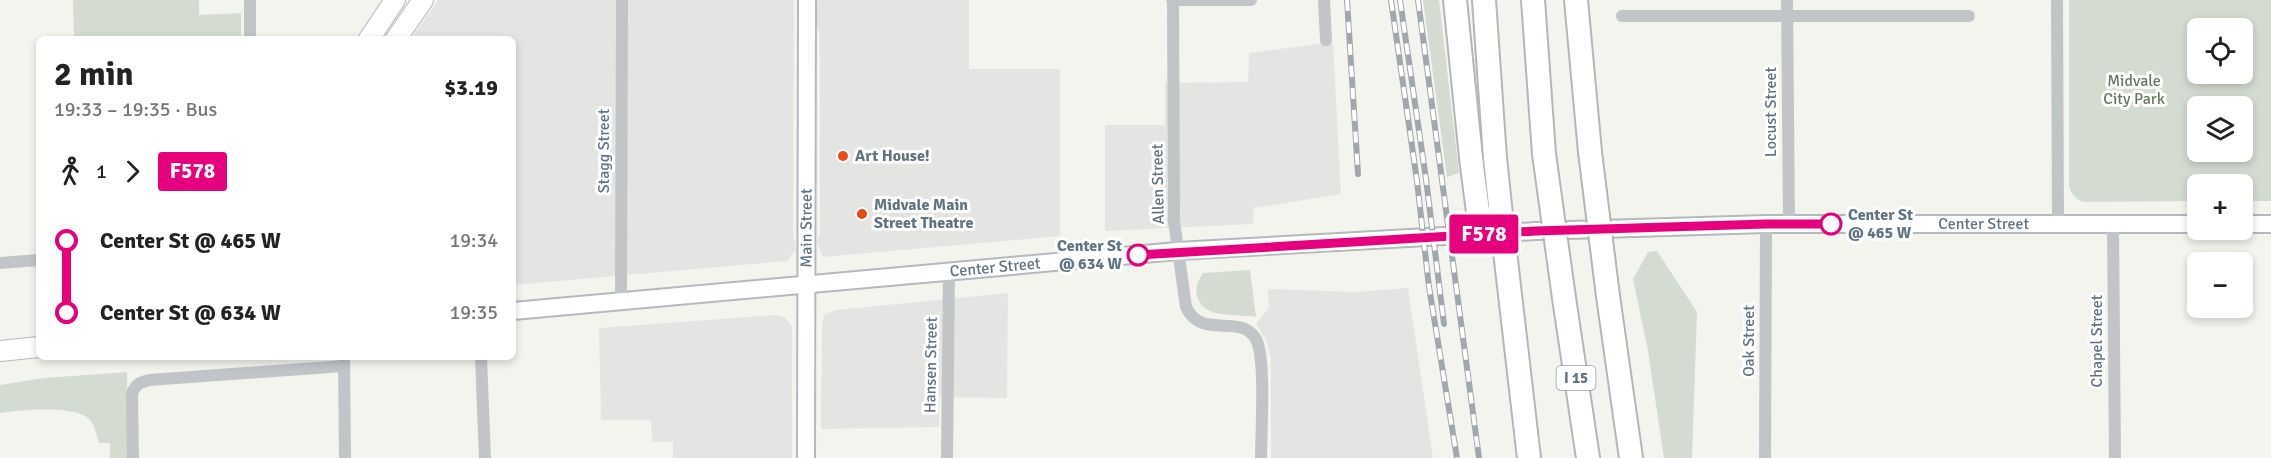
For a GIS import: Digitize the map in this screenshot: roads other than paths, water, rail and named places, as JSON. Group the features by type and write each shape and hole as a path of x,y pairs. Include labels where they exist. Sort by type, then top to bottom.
{"highway":[{"path":"1455,0 1478,212 1504,243"},
{"path":"1484,0 1495,158 1529,458"},
{"name":"I 15","path":"1533,0 1544,154 1588,458"},
{"path":"1576,0 1590,152 1632,458"}],"main road":[{"path":"371,36 395,0"},
{"path":"398,36 423,0"},
{"name":"Main Street","path":"806,458 807,0"},
{"name":"Center Street","path":"516,311 1177,251 1536,231 1766,224 2187,224"},
{"path":"2253,224 2271,224"},
{"path":"0,351 36,347"}],"street":[{"path":"250,0 250,36"},
{"name":"Stagg Street","path":"621,302 622,0"},
{"path":"1172,0 1251,0"},
{"name":"Allen Street","path":"1172,0 1174,221 1186,307 1192,318 1204,324 1246,329 1258,344 1261,356 1261,458"},
{"path":"1324,0 1326,40"},
{"name":"Locust Street","path":"1787,0 1789,224"},
{"path":"2057,0 2058,224"},
{"path":"1622,16 1969,16"},
{"name":"Oak Street","path":"1765,458 1766,224"},
{"name":"Chapel Street","path":"2113,224 2115,458"},
{"path":"0,263 36,260"},
{"name":"Hansen Street","path":"947,458 949,272"},
{"path":"481,360 485,458"},
{"path":"133,458 132,394 134,387 149,380 344,361 345,458"}],"railway":[{"path":"1347,0 1358,174"},
{"path":"1391,0 1417,181 1429,287 1457,458"},
{"path":"1400,0 1444,324"},
{"path":"1418,0 1479,458"}],"place":[{"name":"Art House!","path":"843,156"},
{"name":"Midvale Main Street Theatre","path":"862,214"},
{"name":"Center St @ 465 W","path":"1831,224"},
{"name":"Center St @ 634 W","path":"1138,255"}],"park label":[{"name":"Midvale City Park","path":"2134,90"}]}
